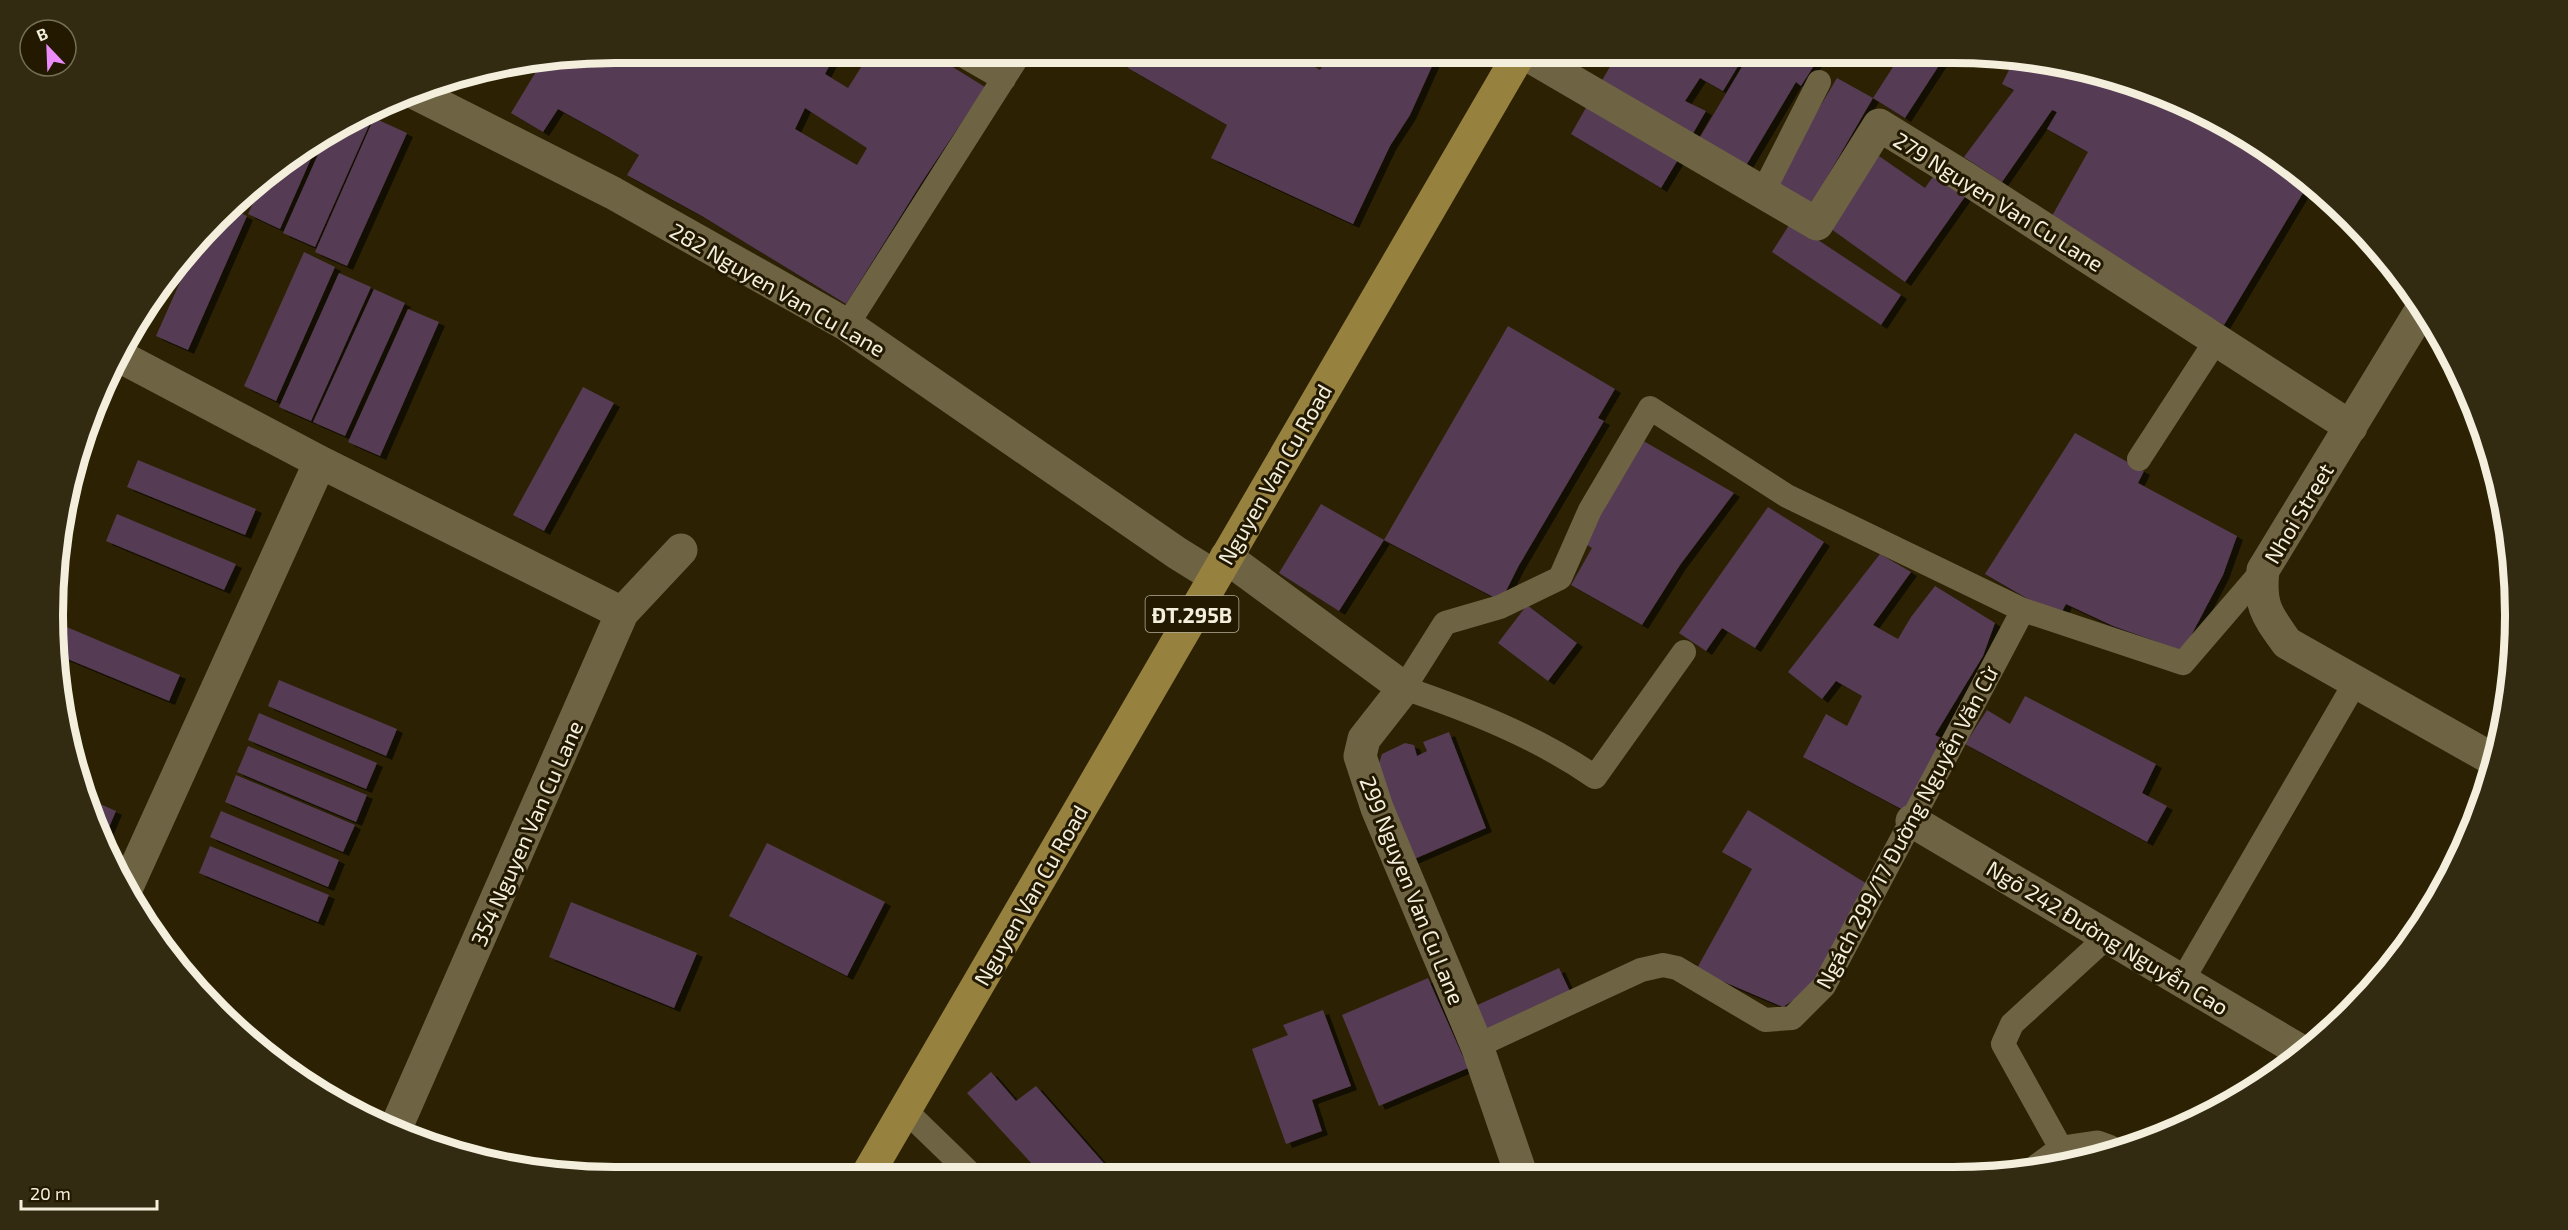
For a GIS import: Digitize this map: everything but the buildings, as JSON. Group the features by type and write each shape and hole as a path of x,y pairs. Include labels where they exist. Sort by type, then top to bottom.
{"main road":[{"name":"Nguyen Van Cu Road","path":"872,1167 1220,566 1516,63"}],"street":[{"name":"279 Nguyen Van Cu Lane","path":"1541,63 1817,224 1879,125 2217,339 2350,427"},
{"name":"282 Nguyen Van Cu Lane","path":"423,98 613,193 847,325 1167,546 1220,566"},
{"name":"Nhoi Street","path":"2417,317 2263,570 2260,594 2267,616 2287,643 2486,756"},
{"path":"126,360 320,462 622,613"},
{"path":"131,879 320,462"},
{"name":"354 Nguyen Van Cu Lane","path":"398,1122 622,613 681,550"},
{"path":"1220,566 1404,688"},
{"name":"299 Nguyen Van Cu Lane","path":"1404,688 1364,739 1360,756 1377,808 1477,1046 1519,1167"},
{"name":"Ngõ 242 Đường Nguyễn Cao","path":"1912,821 2295,1048"}],"lane":[{"path":"977,63 1004,79"},
{"path":"847,325 1013,63"},
{"path":"1763,192 1819,82"},
{"path":"2139,459 2217,339"},
{"path":"1684,652 1595,777 1565,756 1473,712 1404,688 1445,623 1500,607 1560,578 1590,510 1650,408 1787,496 2023,610 2182,663 2263,570"},
{"name":"Ngách 299/17 Đường Nguyễn Văn Cừ","path":"1477,1046 1641,970 1664,965 1677,968 1765,1020 1792,1018 1824,986 2023,610"},
{"path":"2182,981 2355,683"},
{"path":"2051,1158 2003,1044 2012,1024 2107,937"},
{"path":"906,1112 964,1167"}]}
